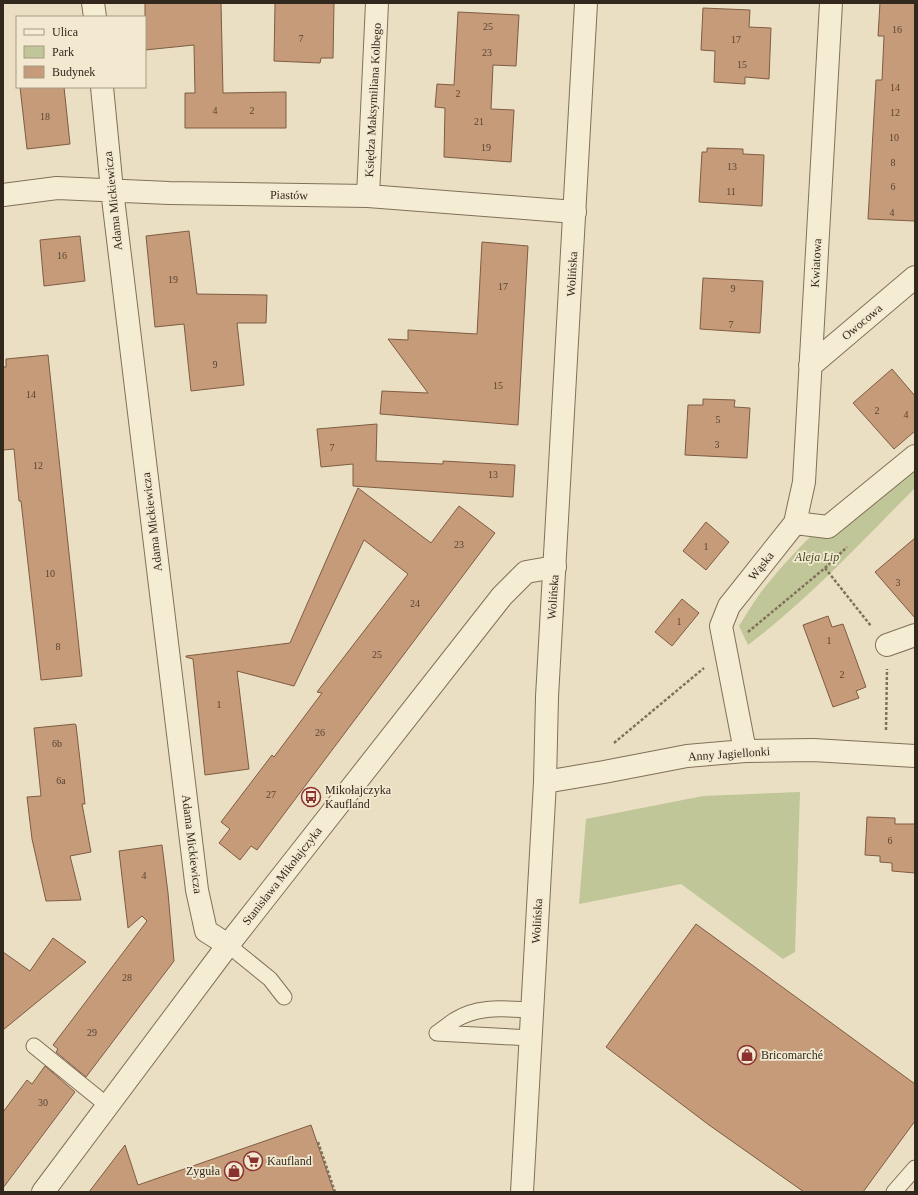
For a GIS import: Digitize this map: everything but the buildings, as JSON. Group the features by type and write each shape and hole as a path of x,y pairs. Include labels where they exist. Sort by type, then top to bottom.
{"street":[{"path":"93,3 95,16"},
{"name":"Księdza Maksymiliana Kolbego","path":"368,196 377,3"},
{"name":"Wolińska","path":"522,1192 545,782 547,697 586,3"},
{"name":"Kwiatowa","path":"795,523 804,482 831,3"},
{"name":"Adama Mickiewicza","path":"102,88 112,190 197,890 206,931 228,945"},
{"name":"Piastów","path":"3,195 57,188 168,193 368,196 575,212"},
{"name":"Owocowa","path":"810,366 915,277"},
{"path":"795,523 828,527 915,456"},
{"name":"Wąska","path":"745,751 721,626 729,606 795,523"},
{"name":"Stanisława Mikołajczyka","path":"43,1192 228,945 502,596 526,572 555,567"},
{"path":"887,645 915,635"},
{"name":"Anny Jagiellonki","path":"545,782 687,756 745,751 814,750 915,756"}],"lane":[{"path":"228,945 270,979 284,997"},
{"path":"531,1038 437,1033 455,1020 469,1013 485,1009 532,1010"},
{"path":"34,1046 108,1106"},
{"path":"894,1192 915,1168"}],"path":[{"path":"610,746 825,568 848,546"},
{"path":"318,1142 336,1192"}],"green space":[{"name":"Aleja Lip","path":"915,444 915,488 855,549 792,609 748,645 739,626 761,592 778,571 834,514"},
{"path":"800,792 795,952 783,959 681,884 579,904 586,819 703,796"}],"place":[{"name":"Mikołajczyka Kaufland","path":"311,797"},
{"name":"Bricomarché","path":"747,1055"},
{"name":"Kaufland","path":"253,1161"},
{"name":"Zyguła","path":"234,1171"}]}
